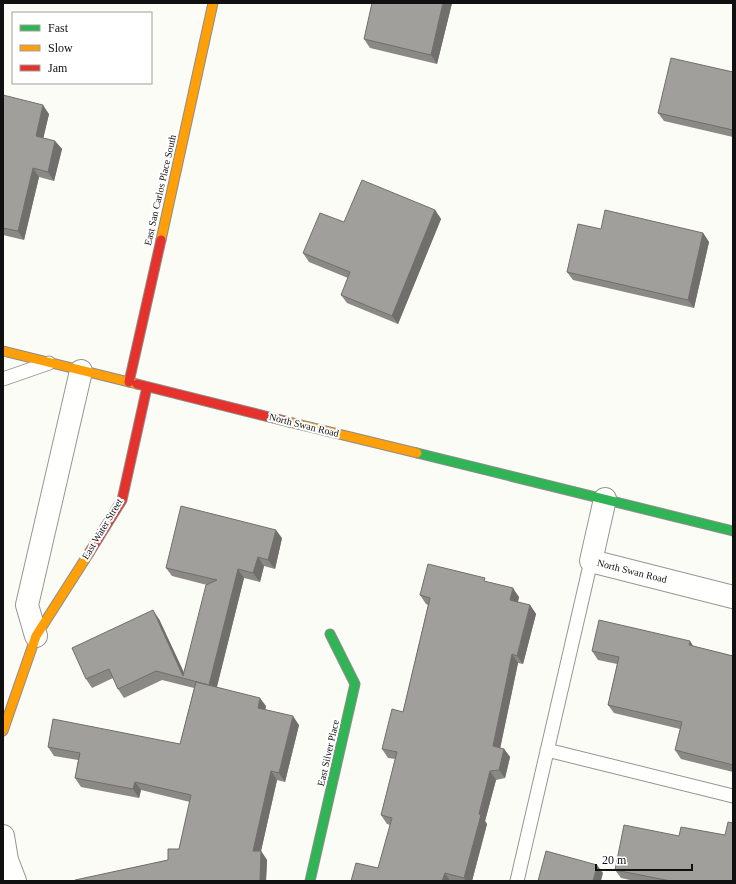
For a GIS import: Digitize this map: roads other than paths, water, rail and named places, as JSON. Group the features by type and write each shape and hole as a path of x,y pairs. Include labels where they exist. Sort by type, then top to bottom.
{"street":[{"name":"East San Carlos Place South","path":"129,382 213,3"},
{"name":"North Swan Road","path":"3,351 733,531"},
{"path":"36,636 27,605 81,370"},
{"name":"East Water Street","path":"3,731 36,636 122,500 147,387"},
{"name":"North Swan Road","path":"605,500 591,561 733,597"},
{"name":"East Silver Place","path":"310,881 355,684 330,634"},
{"path":"3,836 7,860 15,881"}],"lane":[{"path":"3,379 50,363"},
{"path":"517,881 591,561"},
{"path":"547,750 733,796"}]}
